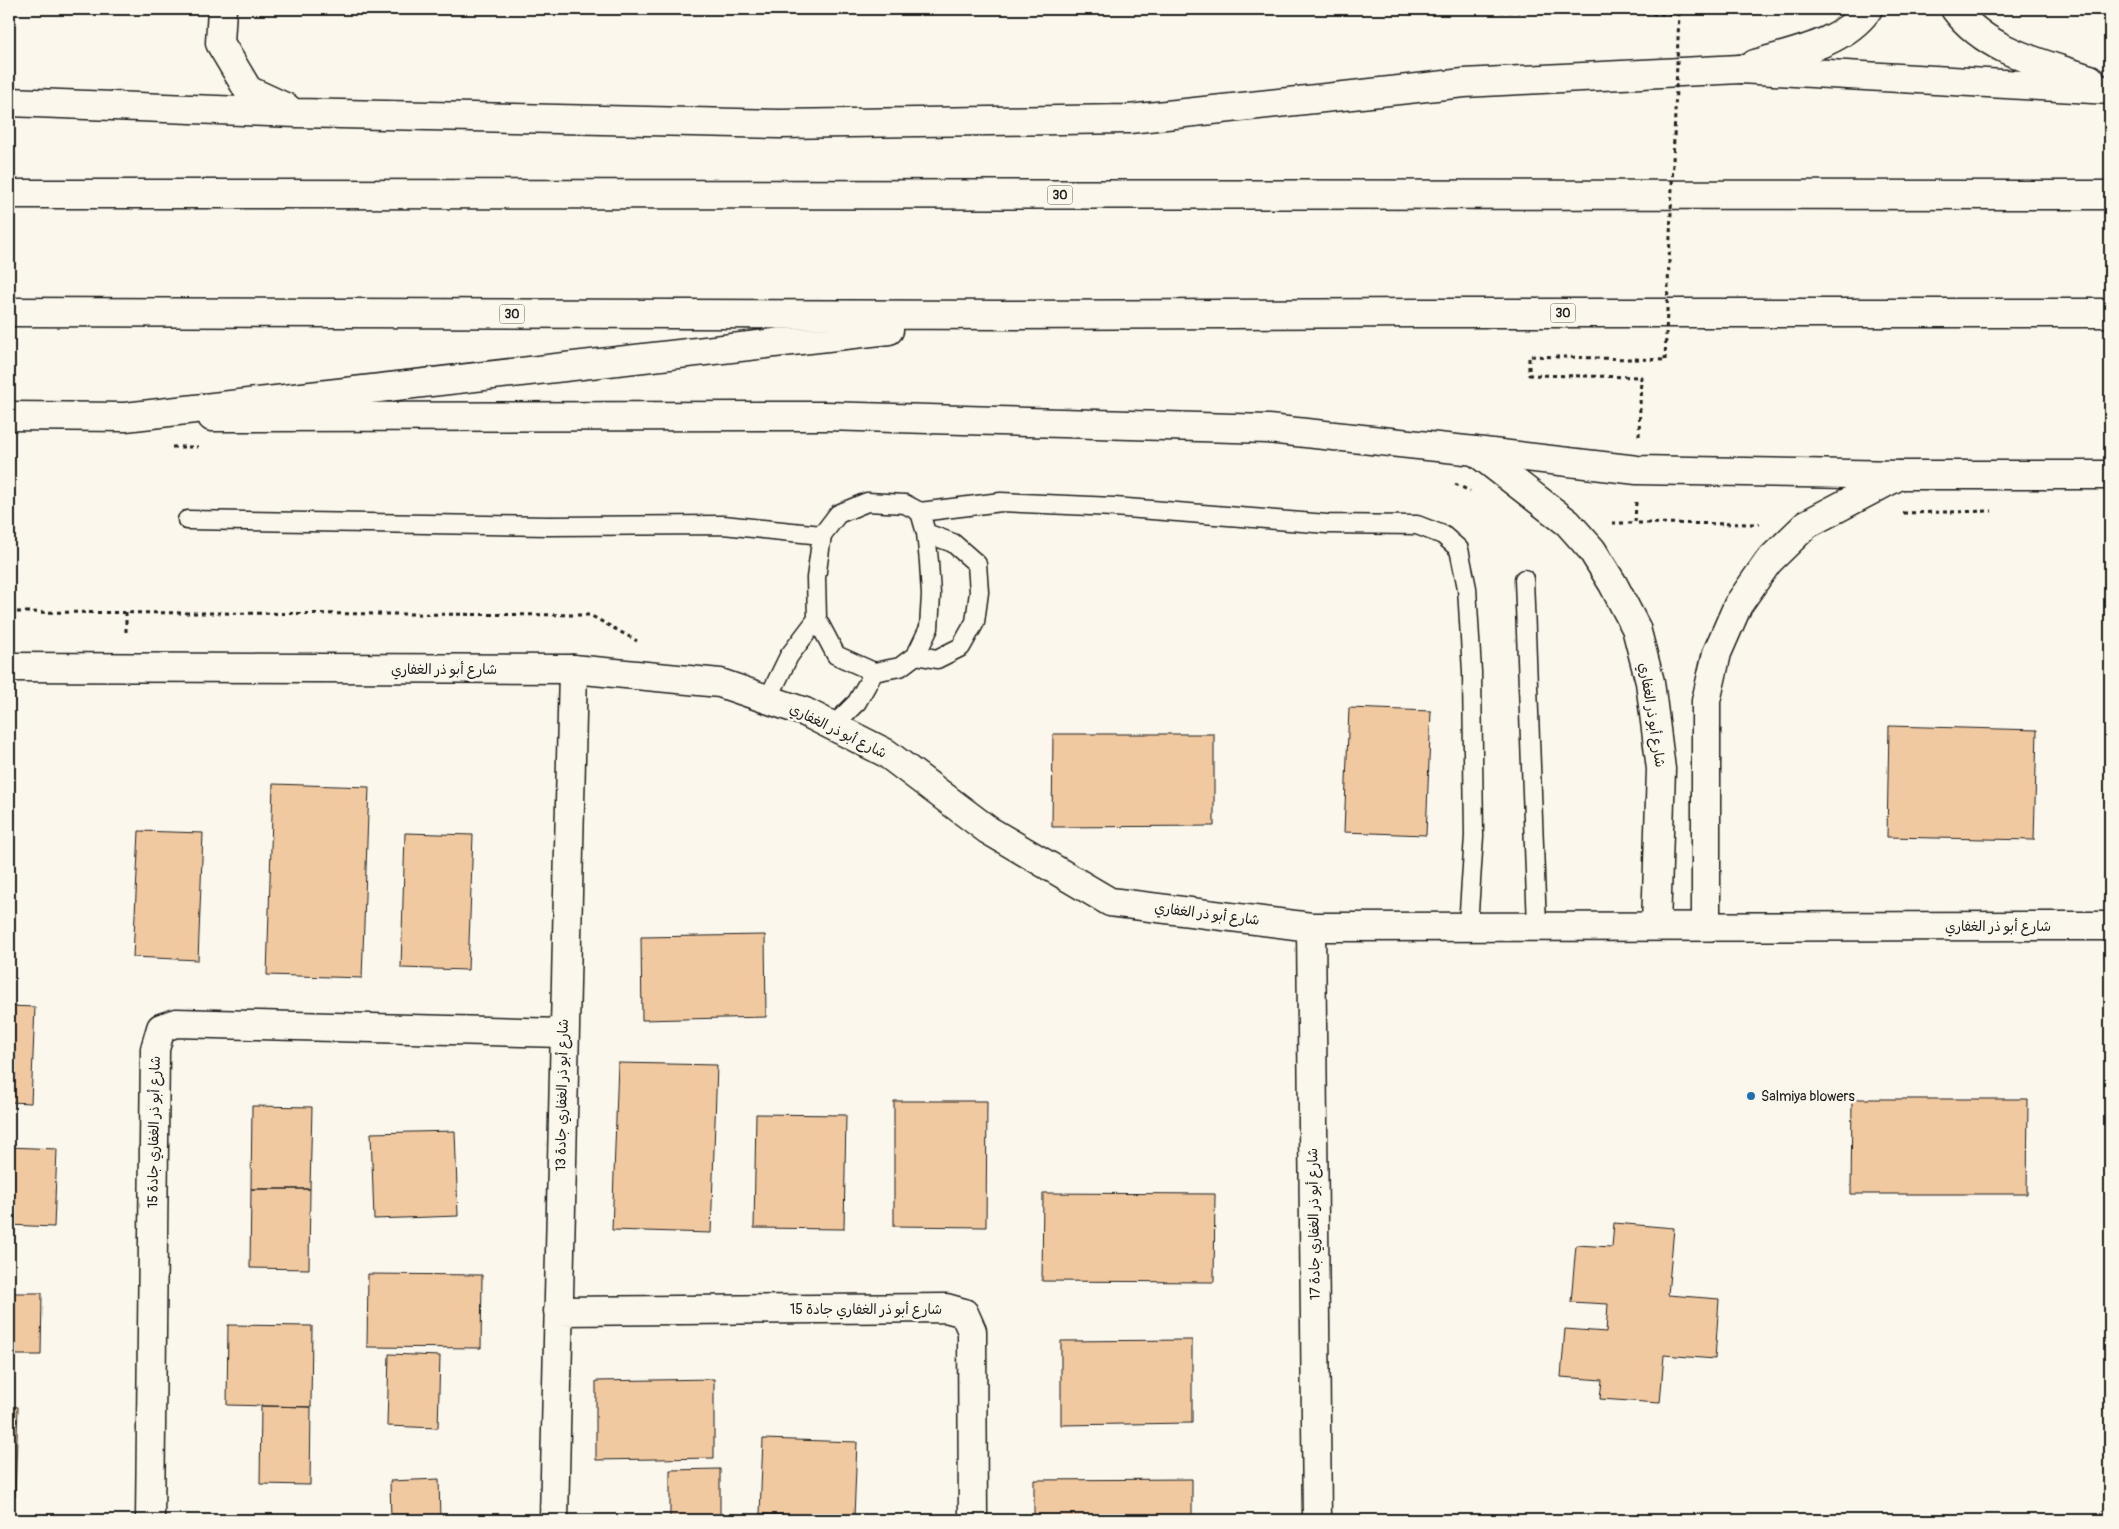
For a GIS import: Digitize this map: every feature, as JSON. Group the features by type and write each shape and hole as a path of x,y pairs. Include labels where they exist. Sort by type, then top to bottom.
{"main road":[{"path":"222,9 220,44 248,90 297,113"},
{"path":"1740,69 1823,43 1839,36 1853,26 1868,9"},
{"path":"1955,9 1981,36 1997,45 2110,88"},
{"path":"9,102 297,113 779,124 1129,119 1464,83 1740,69 2110,88"},
{"name":"30","path":"9,194 2110,195"},
{"name":"30","path":"9,312 1015,315 2110,313"},
{"path":"125,417 1015,315"},
{"path":"9,416 825,416 1268,429 1475,450 1637,470 1900,475 2110,475"},
{"name":"شارع أبو ذر الغفاري","path":"1475,450 1568,523 1592,550 1613,584 1636,628 1650,682 1661,769 1656,926"},
{"path":"1706,926 1706,702 1717,653 1743,598 1768,562 1807,524 1900,475"},
{"name":"شارع أبو ذر الغفاري","path":"9,668 573,669 720,683 805,712 886,753 988,830 1110,902 1311,927 2110,926"},
{"name":"شارع أبو ذر الغفاري جادة 13","path":"554,1520 563,1033 573,669"},
{"name":"شارع أبو ذر الغفاري جادة 17","path":"1311,927 1317,1520"},
{"name":"شارع أبو ذر الغفاري جادة 15","path":"150,1520 155,1049 160,1028 176,1023 563,1033"},
{"name":"شارع أبو ذر الغفاري جادة 15","path":"558,1311 946,1308 964,1313 972,1331 973,1520"}],"lane":[{"path":"920,512 926,533 931,595 929,628 916,655 900,667 874,672 836,655 816,619 816,578 822,535 838,514 867,502 905,504 920,512 1001,502 1095,506 1327,524 1417,526 1443,535 1459,549 1468,597 1472,672 1474,836 1468,926"},
{"path":"187,520 549,526 723,525 822,535"},
{"path":"916,655 937,659 961,647 975,622 979,592 977,564 953,543 926,533"},
{"path":"1524,580 1537,926"},
{"path":"768,700 789,656 816,619"},
{"path":"833,726 857,702 874,672"}],"path":[{"path":"1494,9 1494,11 1679,14 1665,360 1529,356 1528,375 1641,377 1635,523 1807,524"},
{"path":"165,447 204,447"},
{"path":"1447,483 1456,484 1474,492"},
{"path":"1898,515 1906,512 1993,511"},
{"path":"9,612 590,615 642,644"}],"building":[{"path":"1349,708 1431,711 1426,835 1344,832"},
{"path":"1889,726 2037,730 2034,840 1887,837"},
{"path":"1053,734 1214,734 1214,826 1052,827"},
{"path":"273,784 369,787 362,978 267,975"},
{"path":"139,831 203,833 198,960 133,957"},
{"path":"405,833 473,835 468,970 401,968"},
{"path":"765,935 766,1017 642,1020 641,937"},
{"path":"9,1006 35,1007 31,1103 9,1102"},
{"path":"618,1063 717,1065 711,1233 612,1230"},
{"path":"1852,1099 2028,1099 2027,1194 1851,1194"},
{"path":"894,1101 987,1101 986,1227 894,1226"},
{"path":"252,1106 312,1107 310,1189 251,1189"},
{"path":"756,1114 846,1115 844,1229 754,1228"},
{"path":"455,1131 458,1216 374,1219 371,1133"},
{"path":"9,1147 57,1149 54,1227 9,1225"},
{"path":"251,1189 310,1189 309,1269 250,1268"},
{"path":"1043,1193 1215,1194 1214,1282 1042,1281"},
{"path":"1614,1223 1674,1228 1668,1295 1719,1299 1715,1359 1664,1355 1660,1403 1600,1399 1602,1380 1561,1377 1565,1329 1606,1332 1608,1304 1571,1302 1576,1245 1612,1247"},
{"path":"368,1274 482,1275 481,1348 367,1347"},
{"path":"9,1293 42,1293 41,1355 9,1355"},
{"path":"228,1325 312,1326 311,1407 227,1405"},
{"path":"1192,1340 1192,1423 1061,1425 1061,1341"},
{"path":"389,1354 440,1356 438,1428 387,1426"},
{"path":"714,1379 714,1458 596,1460 596,1381"},
{"path":"9,1406 18,1407 15,1497 9,1497"},
{"path":"261,1406 311,1407 310,1485 260,1484"},
{"path":"763,1439 857,1442 854,1518 760,1514"},
{"path":"720,1469 720,1520 670,1520 670,1470"},
{"path":"439,1479 440,1520 391,1520 390,1481"},
{"path":"1192,1479 1192,1520 1034,1520 1034,1480"},
{"path":"760,1514 854,1518 854,1520 759,1520"}],"place":[{"name":"Salmiya blowers","path":"1751,1096"}]}
